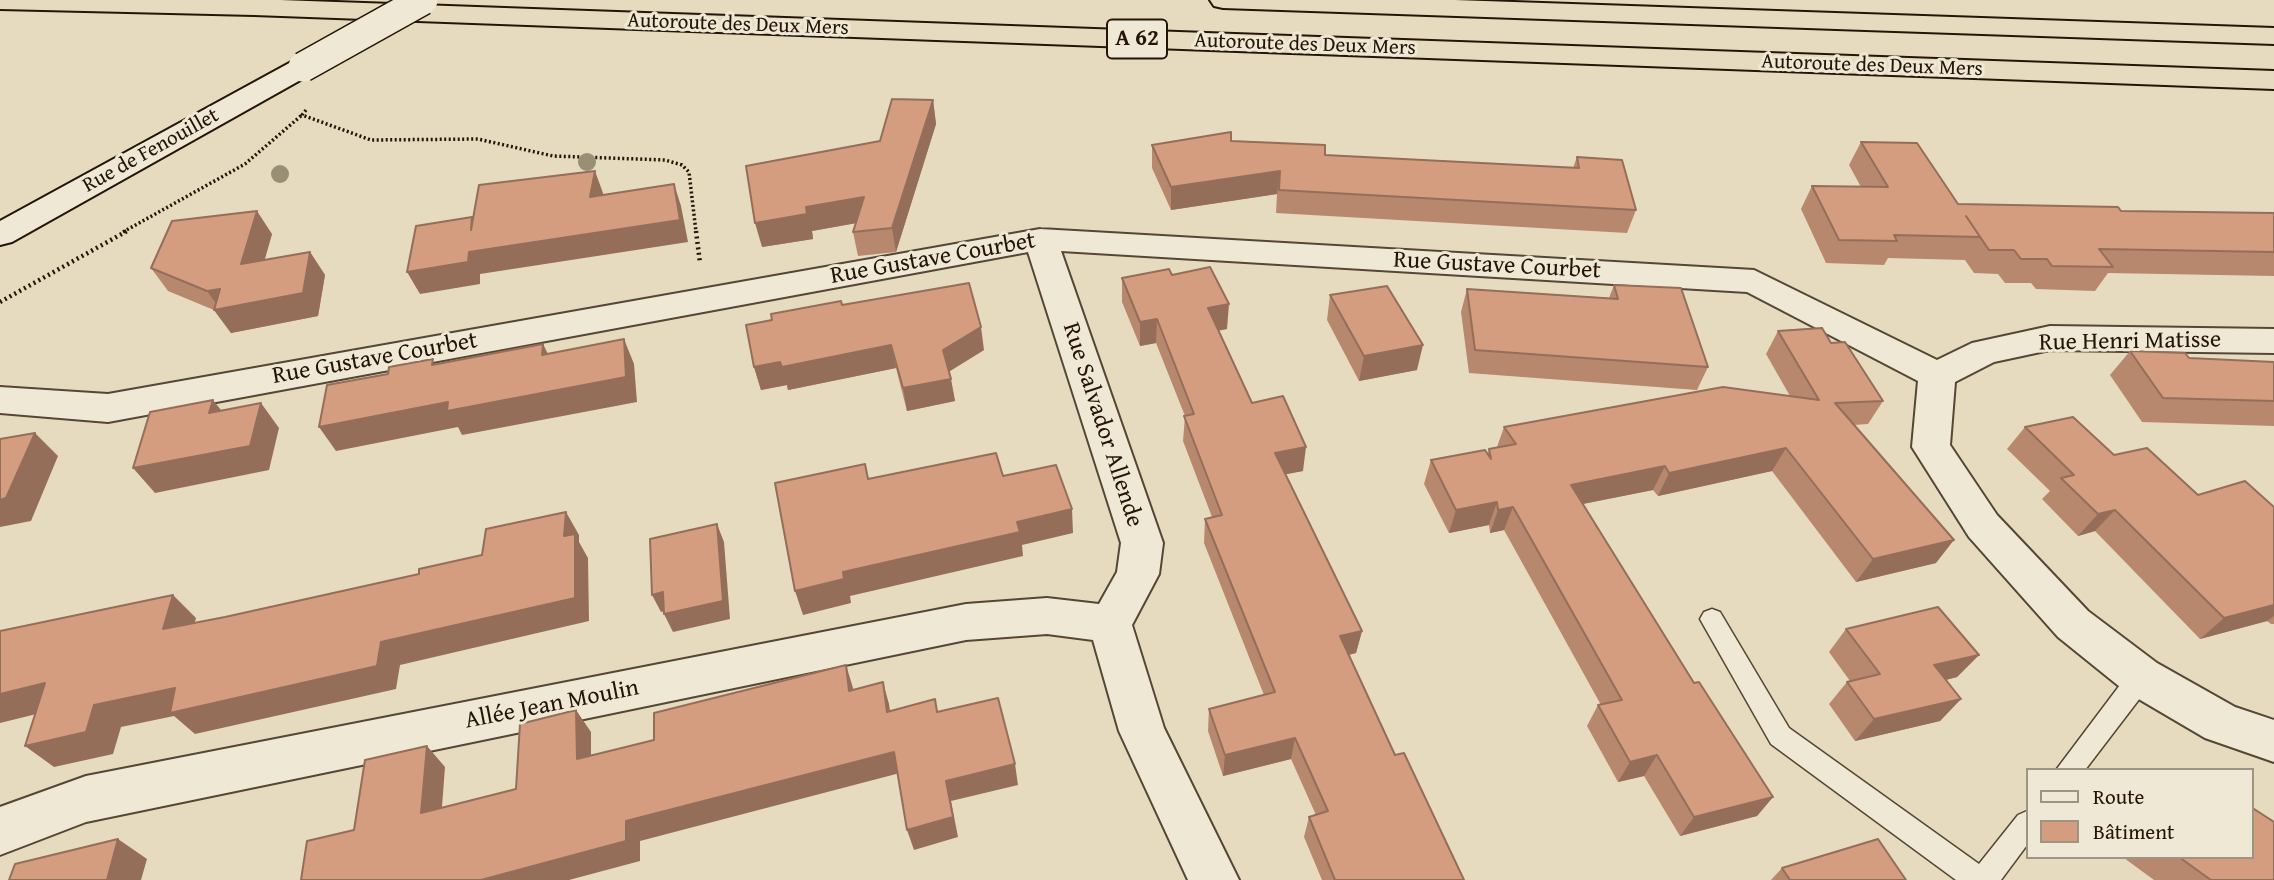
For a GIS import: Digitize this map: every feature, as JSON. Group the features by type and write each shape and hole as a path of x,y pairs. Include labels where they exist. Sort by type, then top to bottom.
{"highway":[{"name":"Autoroute des Deux Mers","path":"1223,0 2274,36"},
{"name":"Autoroute des Deux Mers","path":"0,1 309,9 2274,80"}],"street":[{"name":"Rue de Fenouillet","path":"0,235 423,0"},
{"name":"Rue Gustave Courbet","path":"0,400 108,408 1040,239 1754,281 1937,375"},
{"name":"Rue Salvador Allende","path":"1040,239 1142,543 1138,574 1110,624"},
{"name":"Rue Henri Matisse","path":"1937,375 1985,352 2049,338 2274,341"},
{"path":"1937,375 1931,447 1983,526 2073,624 2141,677 2221,723 2274,741"},
{"name":"Allée Jean Moulin","path":"0,831 86,799 966,622 1047,616 1110,624"},
{"path":"1110,624 1142,731 1214,880"}],"lane":[{"path":"1712,619 1780,736 1982,880 2025,826"},
{"path":"2071,768 2141,677"}],"path":[{"path":"0,302 245,164 310,105"},
{"path":"302,115 371,140 478,139 552,156 665,160 682,165 689,172 704,298"}],"building":[{"path":"892,99 933,100 892,228 853,232 864,197 806,207 807,214 755,223 746,166 880,141"},
{"path":"1231,132 1231,141 1325,145 1325,155 1579,168 1577,157 1622,160 1636,210 1279,190 1280,171 1171,187 1152,145"},
{"path":"1861,142 1917,143 1958,204 2118,207 2121,211 2274,213 2274,252 2099,249 2113,267 2052,266 2047,259 2021,259 2014,250 1989,250 1966,216 1980,237 1894,235 1897,241 1839,240 1812,186 1888,187"},
{"path":"595,171 590,197 674,184 680,220 469,252 468,262 407,272 416,226 472,217 471,230 479,185"},
{"path":"257,211 241,264 310,252 303,293 214,310 220,289 207,291 151,268 172,221"},
{"path":"1210,267 1229,304 1208,308 1252,403 1283,396 1306,447 1275,453 1362,631 1340,636 1395,755 1404,753 1464,880 1335,880 1309,817 1328,811 1295,738 1225,755 1209,709 1275,692 1205,519 1222,515 1184,416 1194,414 1157,319 1140,322 1122,278 1169,269 1172,275"},
{"path":"969,283 981,327 943,350 951,379 903,388 891,345 782,367 780,362 754,367 746,325 772,320 771,314"},
{"path":"1614,285 1681,288 1708,367 1475,350 1467,289 1618,299"},
{"path":"1387,286 1423,345 1364,356 1330,295"},
{"path":"1822,328 1831,343 1845,342 1883,401 1835,403 1954,540 1873,559 1786,448 1669,473 1665,466 1571,485 1694,683 1699,682 1773,797 1694,817 1657,755 1630,762 1598,705 1622,700 1513,507 1498,510 1497,502 1456,510 1431,460 1485,450 1491,459 1489,449 1516,444 1504,427 1723,387 1819,400 1778,331"},
{"path":"624,339 626,377 447,411 448,402 319,427 327,385 388,374 389,367 433,359 432,365 543,344 542,355"},
{"path":"2130,351 2185,353 2189,358 2274,362 2274,401 2163,398"},
{"path":"213,400 209,413 261,403 250,446 133,468 150,412"},
{"path":"2073,417 2114,455 2147,448 2198,495 2245,481 2274,507 2274,605 2224,618 2115,510 2098,514 2061,478 2074,475 2025,427"},
{"path":"35,433 6,498 0,500 0,439"},
{"path":"996,453 1003,476 1056,465 1072,509 1017,522 1020,532 843,572 844,579 795,591 775,483 865,464 868,479"},
{"path":"566,512 564,536 575,534 575,598 381,642 377,666 170,713 175,688 94,705 86,732 25,746 45,683 0,694 0,631 173,595 163,629 225,617 419,574 419,569 482,555 486,529"},
{"path":"717,524 723,601 664,614 663,592 652,595 650,539"},
{"path":"1938,607 1979,655 1934,665 1961,699 1874,719 1847,682 1880,674 1846,629"},
{"path":"846,665 849,691 883,682 887,712 935,699 937,712 998,698 1015,764 946,781 953,817 907,830 894,752 626,821 626,841 481,880 301,880 307,841 354,830 365,760 427,746 421,813 516,789 520,724 576,710 577,759 654,740 654,713"},
{"path":"2253,808 2274,822 2274,880 2211,880 2182,859 2253,859"},
{"path":"118,839 107,880 9,880 15,864"},
{"path":"1878,839 1906,880 1790,880 1782,868"}]}
